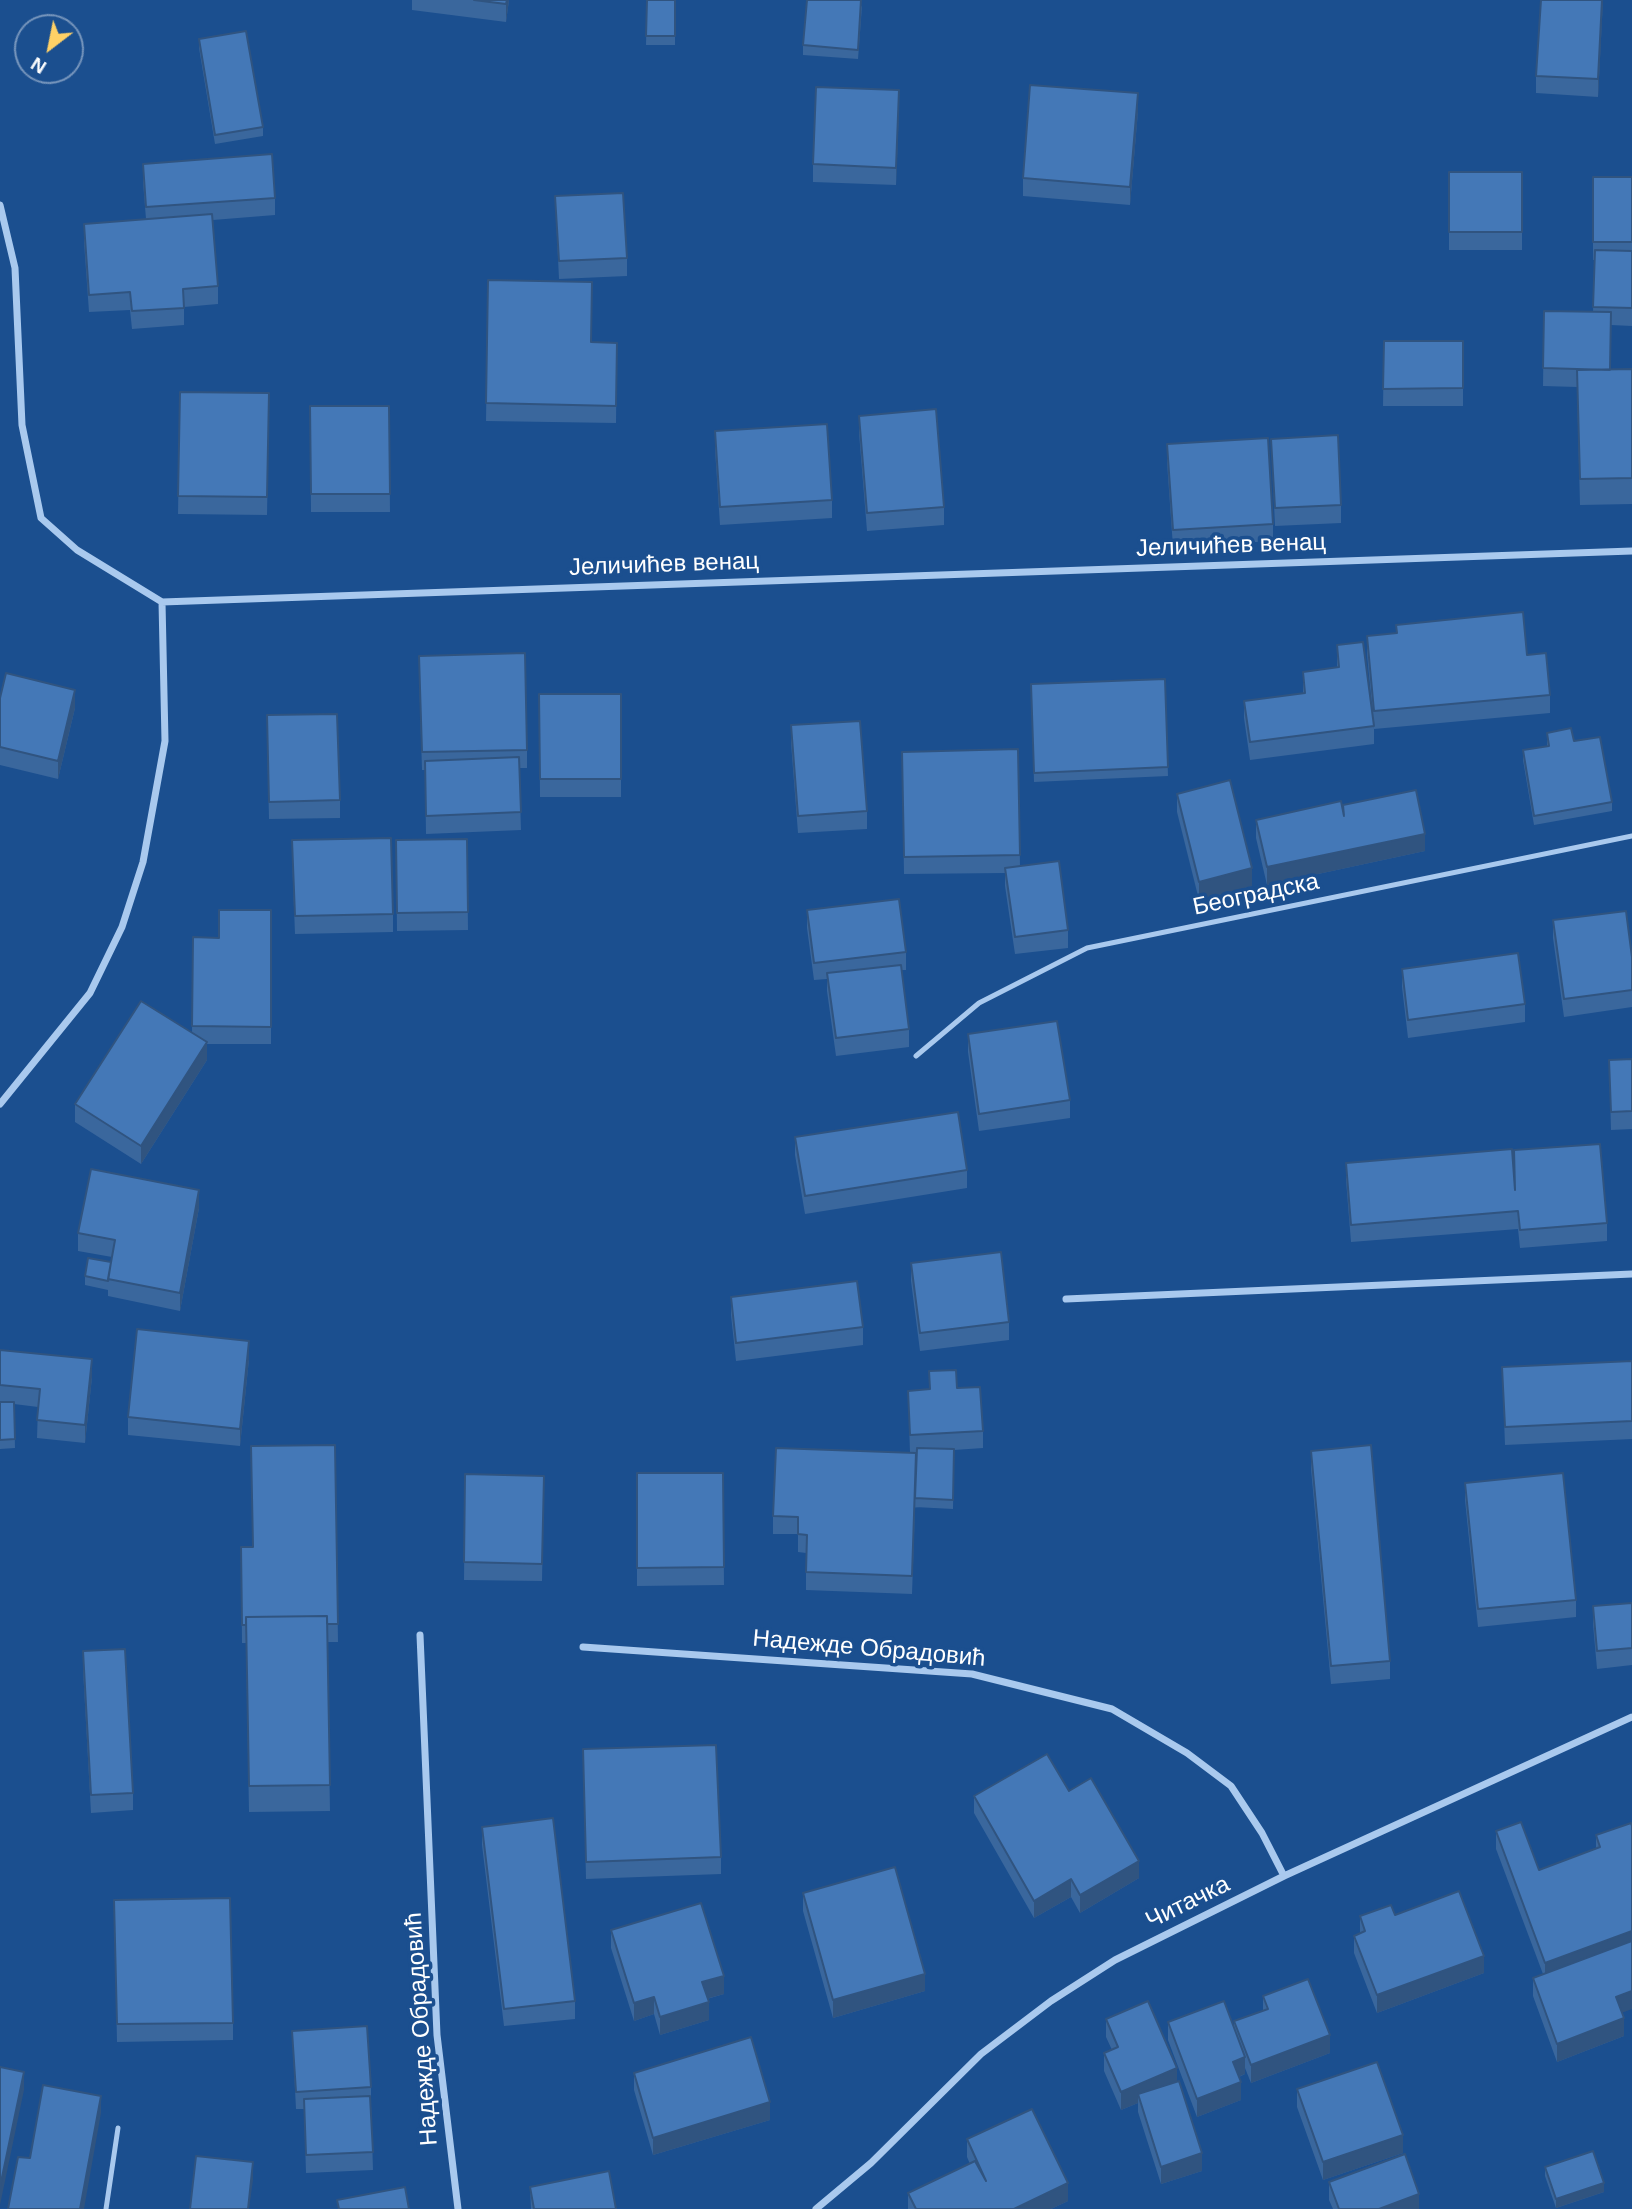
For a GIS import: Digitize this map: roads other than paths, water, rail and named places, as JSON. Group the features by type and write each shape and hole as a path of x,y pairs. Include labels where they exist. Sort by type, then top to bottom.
{"street":[{"path":"0,205 15,268 22,425 41,518 77,550 162,602 165,741 143,862 122,927 90,993 0,1104"},
{"name":"Јеличићев венац","path":"162,602 1632,551"},
{"path":"1066,1299 1632,1274"},
{"name":"Надежде Обрадовић","path":"420,1635 437,2035 457,2209"},
{"name":"Надежде Обрадовић","path":"583,1647 972,1674 1112,1709 1187,1753 1231,1786 1262,1833 1284,1876"},
{"name":"Читачка","path":"816,2209 871,2164 981,2054 1051,2001 1115,1960 1284,1876 1632,1717"}],"lane":[{"name":"Београдска","path":"916,1056 979,1003 1087,948 1632,836"},
{"path":"106,2209 118,2128"}]}
